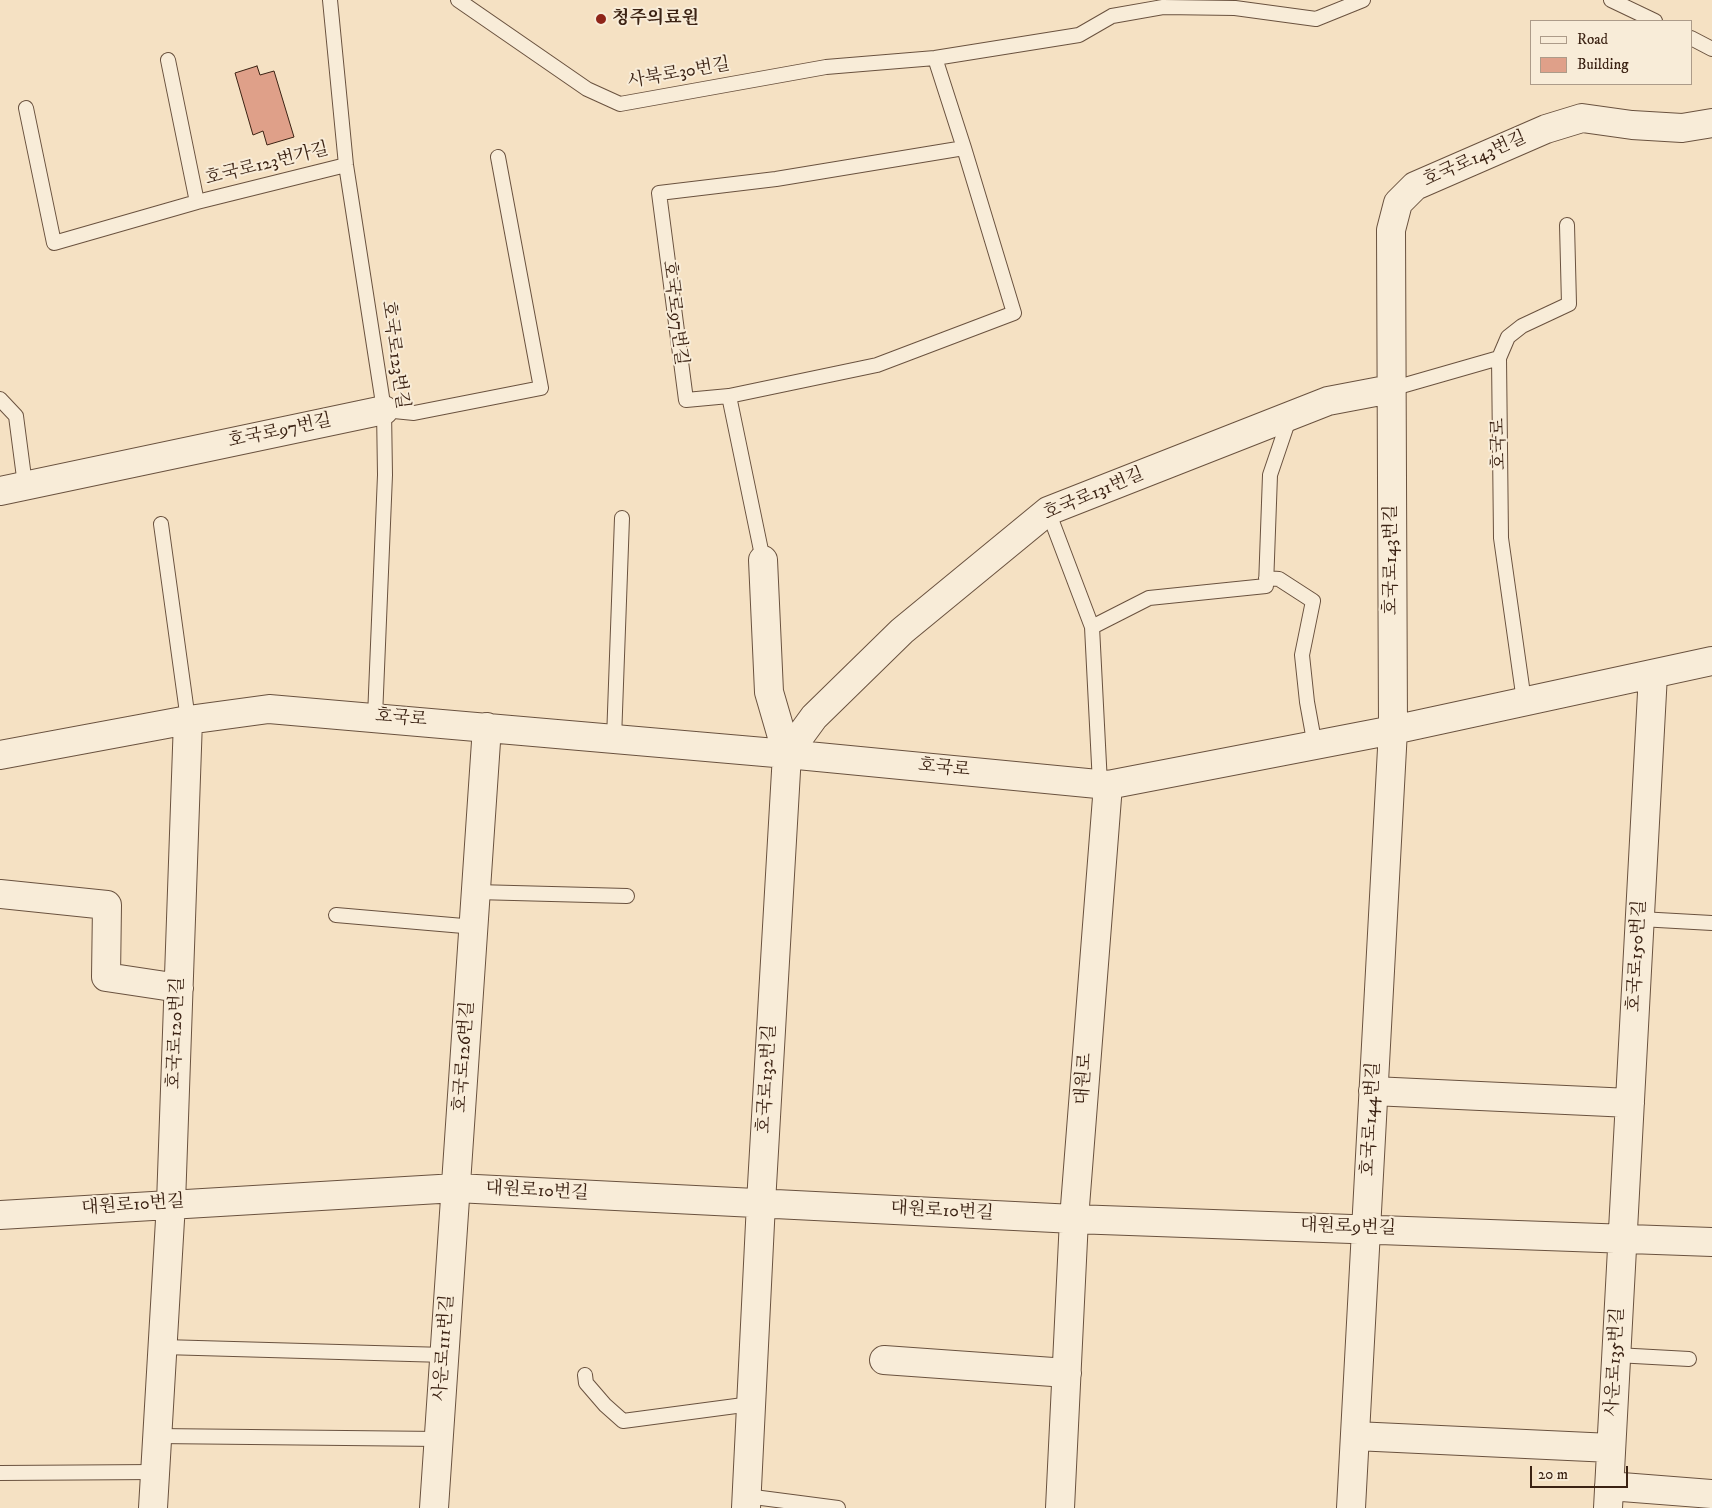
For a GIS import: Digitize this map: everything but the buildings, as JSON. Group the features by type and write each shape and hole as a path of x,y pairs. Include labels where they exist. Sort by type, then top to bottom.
{"street":[{"name":"호국로143번길","path":"1392,730 1391,230 1398,204 1415,186 1546,129 1582,118 1632,125 1682,128 1712,122"},
{"name":"호국로131번길","path":"787,754 814,717 902,631 1048,511 1328,401 1391,389"},
{"name":"호국로97번길","path":"13,488 384,410"},
{"path":"763,560 770,692 787,754"},
{"name":"호국로","path":"0,755 188,720 269,709 787,754 1104,785 1314,746 1712,661"},
{"name":"호국로150번길","path":"1622,1238 1653,674"},
{"name":"호국로120번길","path":"153,1508 171,1203 188,720"},
{"name":"호국로126번길","path":"456,1188 487,728"},
{"name":"호국로144번길","path":"1351,1508 1392,730"},
{"name":"호국로132번길","path":"746,1502 760,1202 787,754"},
{"name":"대원로","path":"1060,1508 1074,1219 1104,785"},
{"path":"0,894 106,905 106,977 179,988"},
{"path":"1374,1091 1630,1102"},
{"name":"대원로10번길","path":"0,1215 171,1203 456,1188 1074,1219"},
{"name":"사운로111번길","path":"434,1508 456,1188"},
{"name":"대원로9번길","path":"1074,1219 1366,1228 1712,1242"},
{"name":"사운로135번길","path":"1622,1238 1609,1497 1712,1494"},
{"path":"884,1360 1067,1373"},
{"path":"1355,1436 1611,1448"}],"lane":[{"name":"호국로123번길","path":"330,0 346,165 384,410 385,475 375,717"},
{"name":"사북로30번길","path":"458,0 587,89 620,104 826,67 936,58 1079,35 1112,16 1163,7 1235,8 1316,19 1363,0"},
{"path":"1611,0 1653,20"},
{"path":"1692,39 1712,49"},
{"path":"936,58 964,148"},
{"name":"호국로123번가길","path":"168,60 197,202"},
{"name":"호국로123번가길","path":"26,108 54,244 197,202 346,165"},
{"name":"호국로97번길","path":"964,148 1014,313 877,365 729,396 686,400 659,193 776,179 964,148"},
{"name":"호국로97번길","path":"384,410 414,413 541,388 498,157"},
{"name":"호국로","path":"1524,701 1502,538 1499,358 1508,337 1522,326 1569,304 1567,225"},
{"path":"1391,389 1499,358"},
{"path":"729,396 763,560"},
{"name":"호국로97번길","path":"0,399 16,416 13,488"},
{"path":"1092,627 1149,598 1266,586 1270,474 1290,416"},
{"path":"1048,511 1092,627 1104,785"},
{"path":"614,739 622,518"},
{"path":"161,524 188,720"},
{"path":"1266,578 1279,579 1313,601 1302,655 1314,746"},
{"path":"476,892 627,896"},
{"path":"336,915 474,927"},
{"path":"1640,919 1712,922"},
{"path":"163,1346 445,1355"},
{"path":"1616,1355 1688,1360"},
{"path":"585,1375 586,1383 605,1405 624,1421 751,1404"},
{"path":"157,1436 439,1439"},
{"path":"0,1473 155,1472"},
{"name":"호국로132번길","path":"746,1502 838,1508"}],"place":[{"name":"청주의료원","path":"601,19"}]}
